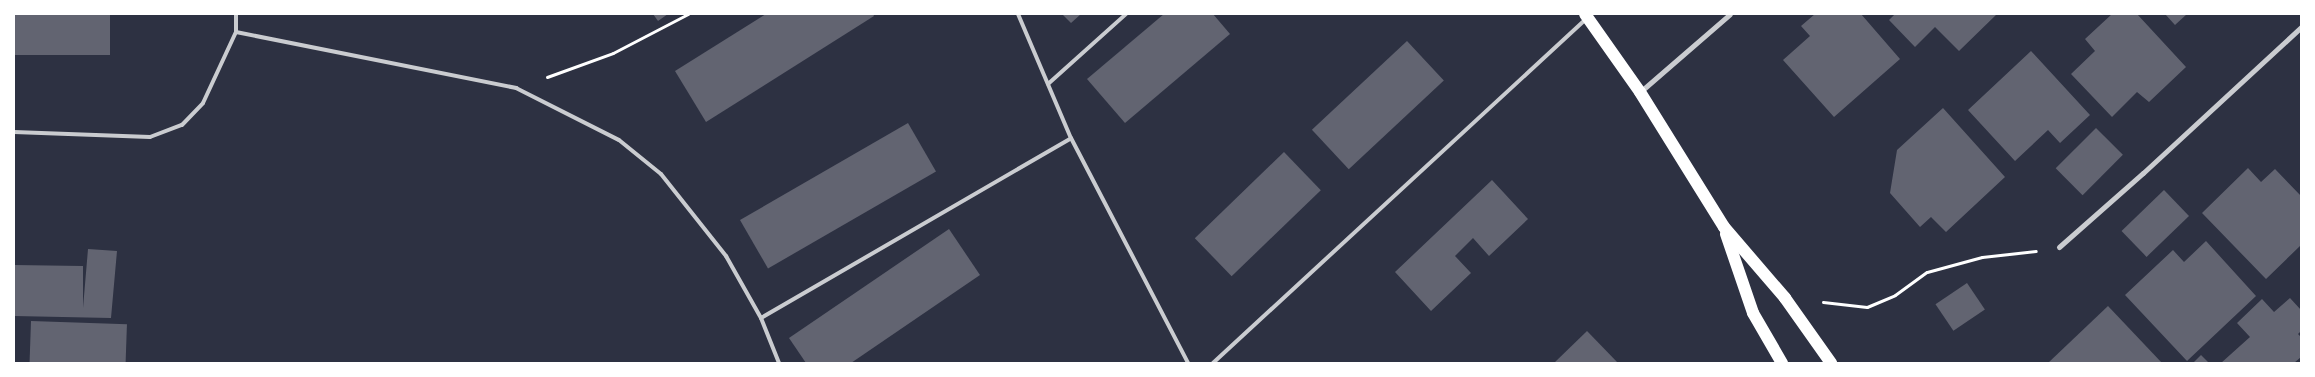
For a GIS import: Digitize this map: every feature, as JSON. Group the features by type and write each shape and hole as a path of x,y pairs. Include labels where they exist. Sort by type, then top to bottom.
{"main road":[{"path":"1586,16 1640,92 1724,227 1785,298 1831,363"},
{"path":"1724,227 1753,314 1782,363"}],"street":[{"path":"1640,92 1730,14"},
{"path":"2059,247 2143,173 2301,26"}],"lane":[{"path":"14,132 150,137 182,126 203,103 236,32 236,14"},
{"path":"1018,14 1071,138 1188,363"},
{"path":"1048,84 1126,14"},
{"path":"1213,363 1586,16"},
{"path":"236,32 516,88 619,140 661,174 726,256 761,318 779,363"},
{"path":"761,318 1071,138"}],"path":[{"path":"516,88 613,53 688,14"},
{"path":"1785,298 1867,307 1895,295 1927,272 1982,257 2059,247"}],"building":[{"path":"14,14 110,14 110,55 14,55"},
{"path":"653,14 668,14 658,21"},
{"path":"766,14 873,14 874,16 706,122 675,71"},
{"path":"1062,14 1081,14 1071,23"},
{"path":"1164,14 1213,14 1230,34 1125,123 1087,79"},
{"path":"1815,14 1861,14 1900,59 1834,117 1783,60 1810,36 1801,26"},
{"path":"1895,14 1997,14 1959,51 1935,27 1915,47 1889,20"},
{"path":"2112,14 2137,14 2186,67 2149,102 2137,92 2112,117 2071,74 2095,51 2085,39"},
{"path":"2165,14 2187,14 2175,25"},
{"path":"1407,41 1444,80 1349,169 1312,130"},
{"path":"2031,51 2090,115 2060,143 2048,130 2015,161 1968,110"},
{"path":"1943,108 2005,177 1946,232 1931,217 1920,227 1890,193 1897,150"},
{"path":"908,123 936,171 768,268 740,220"},
{"path":"2096,128 2123,155 2083,195 2056,168"},
{"path":"1284,152 1321,190 1232,276 1195,238"},
{"path":"2248,168 2261,182 2275,169 2301,196 2301,245 2266,279 2202,213"},
{"path":"1492,180 1528,219 1489,256 1473,238 1455,256 1471,273 1431,311 1395,272"},
{"path":"2164,190 2189,216 2147,257 2122,231"},
{"path":"949,229 980,275 851,363 806,363 789,338"},
{"path":"2206,241 2256,296 2187,361 2125,295 2173,250 2184,262"},
{"path":"88,249 117,251 111,318 14,316 14,265 83,266 83,308"},
{"path":"1967,283 1985,310 1953,331 1935,304"},
{"path":"2290,298 2301,310 2301,331 2298,334 2301,337 2301,357 2294,363 2221,363 2250,337 2237,323 2262,299 2274,312"},
{"path":"2108,306 2162,363 2048,363"},
{"path":"31,321 127,324 126,363 30,363"},
{"path":"1587,331 1618,363 1554,363"},
{"path":"2201,355 2209,363 2193,363"}]}
